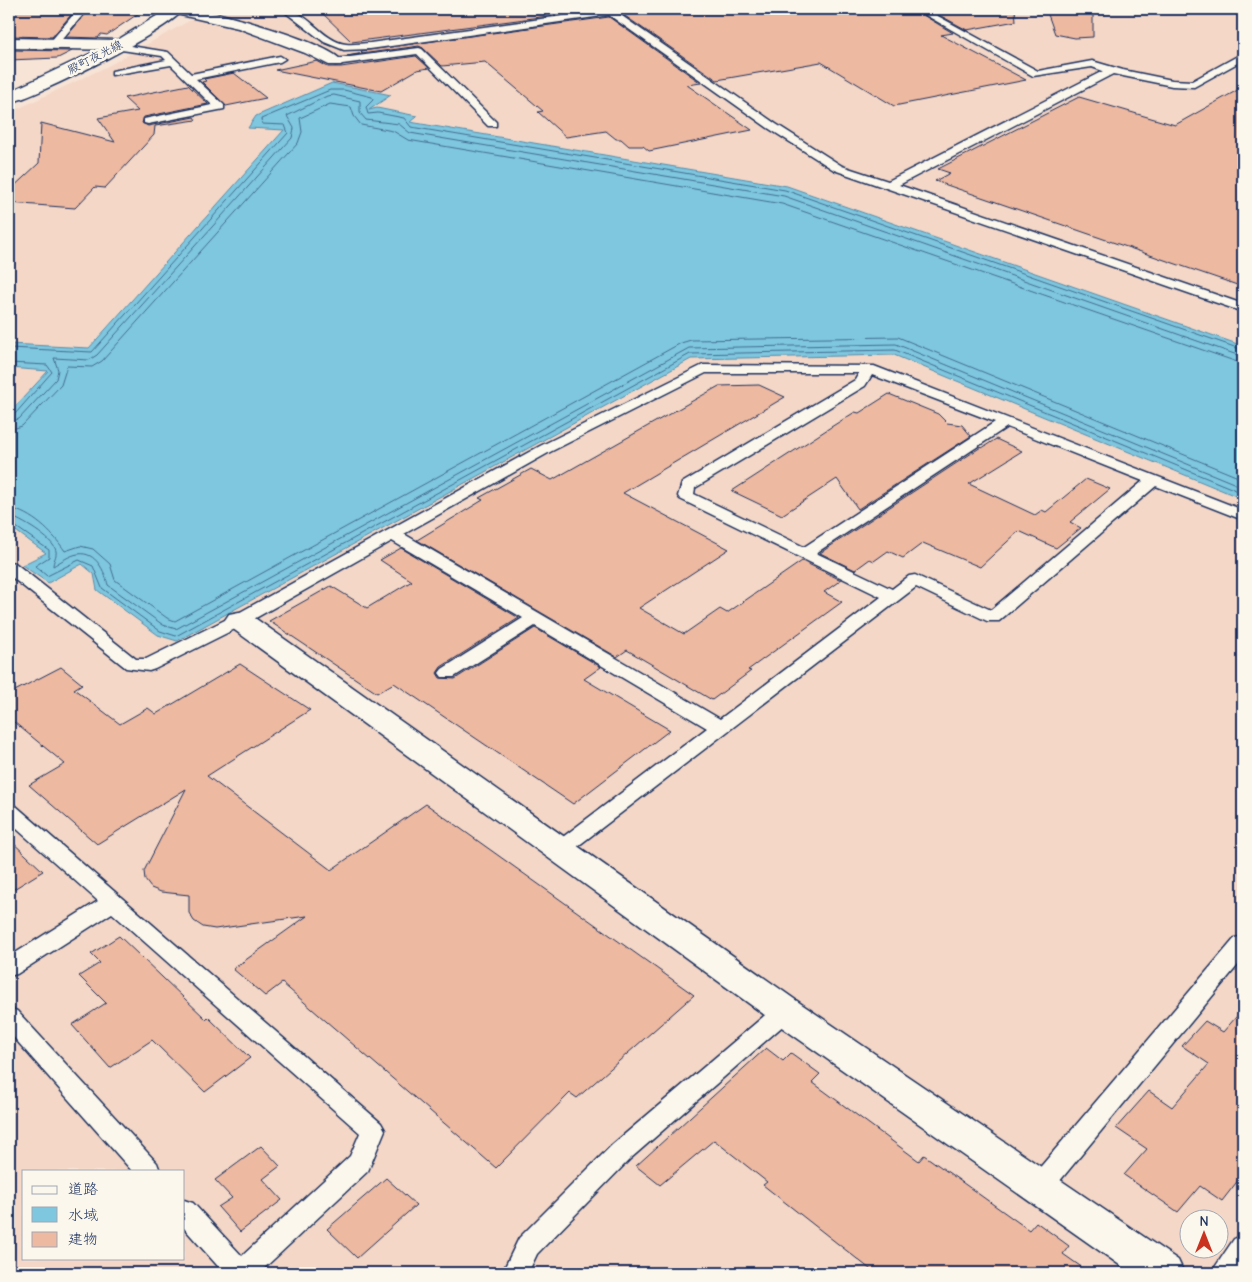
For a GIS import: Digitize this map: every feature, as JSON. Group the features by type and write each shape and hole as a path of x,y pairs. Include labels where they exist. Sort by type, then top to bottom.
{"street":[{"path":"177,9 202,14 289,41 309,48 335,62"},
{"name":"殿町夜光線","path":"9,98 119,46 177,9"},
{"path":"9,43 119,46"},
{"path":"240,620 558,851 785,1011 1164,1273"}],"lane":[{"path":"54,43 83,9"},
{"path":"286,9 327,40 344,47 370,46 609,10 772,126 838,168 1243,308"},
{"path":"919,9 1037,74 1092,64 1172,83 1194,84 1243,56"},
{"path":"119,46 165,54 220,107 148,121"},
{"path":"335,62 419,50 492,124"},
{"path":"188,77 280,59"},
{"path":"116,73 173,62"},
{"path":"888,186 1112,70"},
{"path":"9,568 132,664 149,665 240,620 394,535 545,448 703,369 868,369 1006,420 1243,515"},
{"path":"868,369 860,383 687,486 686,496 893,596"},
{"path":"804,553 1006,420"},
{"path":"558,851 915,580 993,618 1155,479"},
{"path":"394,535 720,727"},
{"path":"448,673 535,618"},
{"path":"9,811 373,1130 359,1163 241,1273 185,1212"},
{"path":"9,968 113,902"},
{"path":"1040,1186 1243,944"},
{"path":"515,1273 528,1246 621,1152 785,1011"},
{"path":"9,1017 147,1170"},
{"path":"1224,1273 1243,1247"}],"shaded area":[{"path":"205,9 1243,9 1243,346 787,186 409,121 416,116 368,110 390,96 328,85 256,116 285,129 88,348 9,344 9,113 106,67 198,16"},
{"path":"894,355 1243,499 1243,1273 9,1273 9,526 46,553 23,565 47,583 82,564 94,574 97,590 158,635 177,641 691,359"},
{"path":"9,368 49,370 9,413"}],"water":[{"path":"332,83 391,95 369,110 377,108 417,116 410,122 787,186 1243,346 1243,499 894,355 691,359 177,641 158,635 97,590 94,574 82,564 48,583 22,565 46,553 9,526 9,413 48,371 9,368 9,344 89,348 284,130 248,128 256,116"}],"building":[{"path":"76,9 52,37 9,36 9,10"},
{"path":"90,9 145,9 107,35 101,34 98,38 66,37"},
{"path":"318,9 600,9 352,42"},
{"path":"615,9 913,9 953,33 941,35 1026,80 894,106 821,62 717,80"},
{"path":"928,9 1015,9 1016,21 967,30"},
{"path":"1046,9 1093,9 1093,37 1075,38 1055,34"},
{"path":"609,17 701,83 687,85 752,130 649,151 643,146 629,146 606,131 566,137 538,112 543,111 485,62 442,66 419,46 347,56 363,53 361,51"},
{"path":"9,50 72,51 58,58 9,60"},
{"path":"416,56 429,68 417,70 381,91 275,70 317,61 328,67 341,67"},
{"path":"234,73 266,98 226,106 202,82 206,81 204,79"},
{"path":"188,85 208,104 144,117 142,123 148,126 194,117 196,120 155,126 154,135 105,188 95,187 75,208 9,203 9,191 39,163 41,123 115,142 98,118 138,111 124,98"},
{"path":"1243,87 1243,287 935,181 950,173 938,169 1079,97 1175,125"},
{"path":"759,385 785,397 623,493 729,549 639,608 684,634 720,609 727,613 802,561 841,580 824,592 842,602 748,670 751,671 712,700 627,650 617,657 417,540 483,500 479,498 531,469 552,480 719,386"},
{"path":"889,394 938,414 947,423 962,425 971,436 858,509 837,479 782,515 732,491 855,412 859,413"},
{"path":"996,439 1022,451 969,484 1035,515 1042,510 1046,512 1086,479 1110,489 1070,522 1081,528 1056,548 1019,531 980,567 923,543 903,558 888,551 874,561 870,559 855,570 820,553 981,447"},
{"path":"401,548 519,618 441,667 437,673 440,678 455,679 535,628 601,667 584,679 670,730 573,804 394,683 377,693 269,621 331,586 367,608 412,581 380,560"},
{"path":"240,664 310,710 207,776 331,870 426,804 694,995 577,1098 570,1093 496,1168 282,983 265,996 233,969 307,916 215,929 203,927 194,921 189,913 189,895 161,892 151,888 145,880 144,871 186,789 97,844 29,785 65,764 9,718 9,694 61,667 82,684 74,689 120,724 148,708 156,714"},
{"path":"9,839 43,871 9,892"},
{"path":"119,936 250,1058 205,1092 152,1040 110,1068 72,1025 106,1003 79,976 100,963 91,954"},
{"path":"1243,1009 1243,1174 1222,1201 1200,1186 1178,1212 1124,1175 1147,1149 1116,1128 1149,1091 1172,1107 1209,1064 1182,1046 1205,1021 1223,1032"},
{"path":"766,1048 783,1061 791,1053 820,1074 812,1082 919,1161 924,1155 1029,1230 1036,1222 1069,1246 1063,1254 1090,1273 875,1273 763,1185 767,1182 714,1140 660,1185 636,1166"},
{"path":"261,1146 280,1166 263,1179 282,1200 240,1232 218,1207 232,1198 215,1180"},
{"path":"386,1178 416,1205 357,1258 327,1229"}]}
